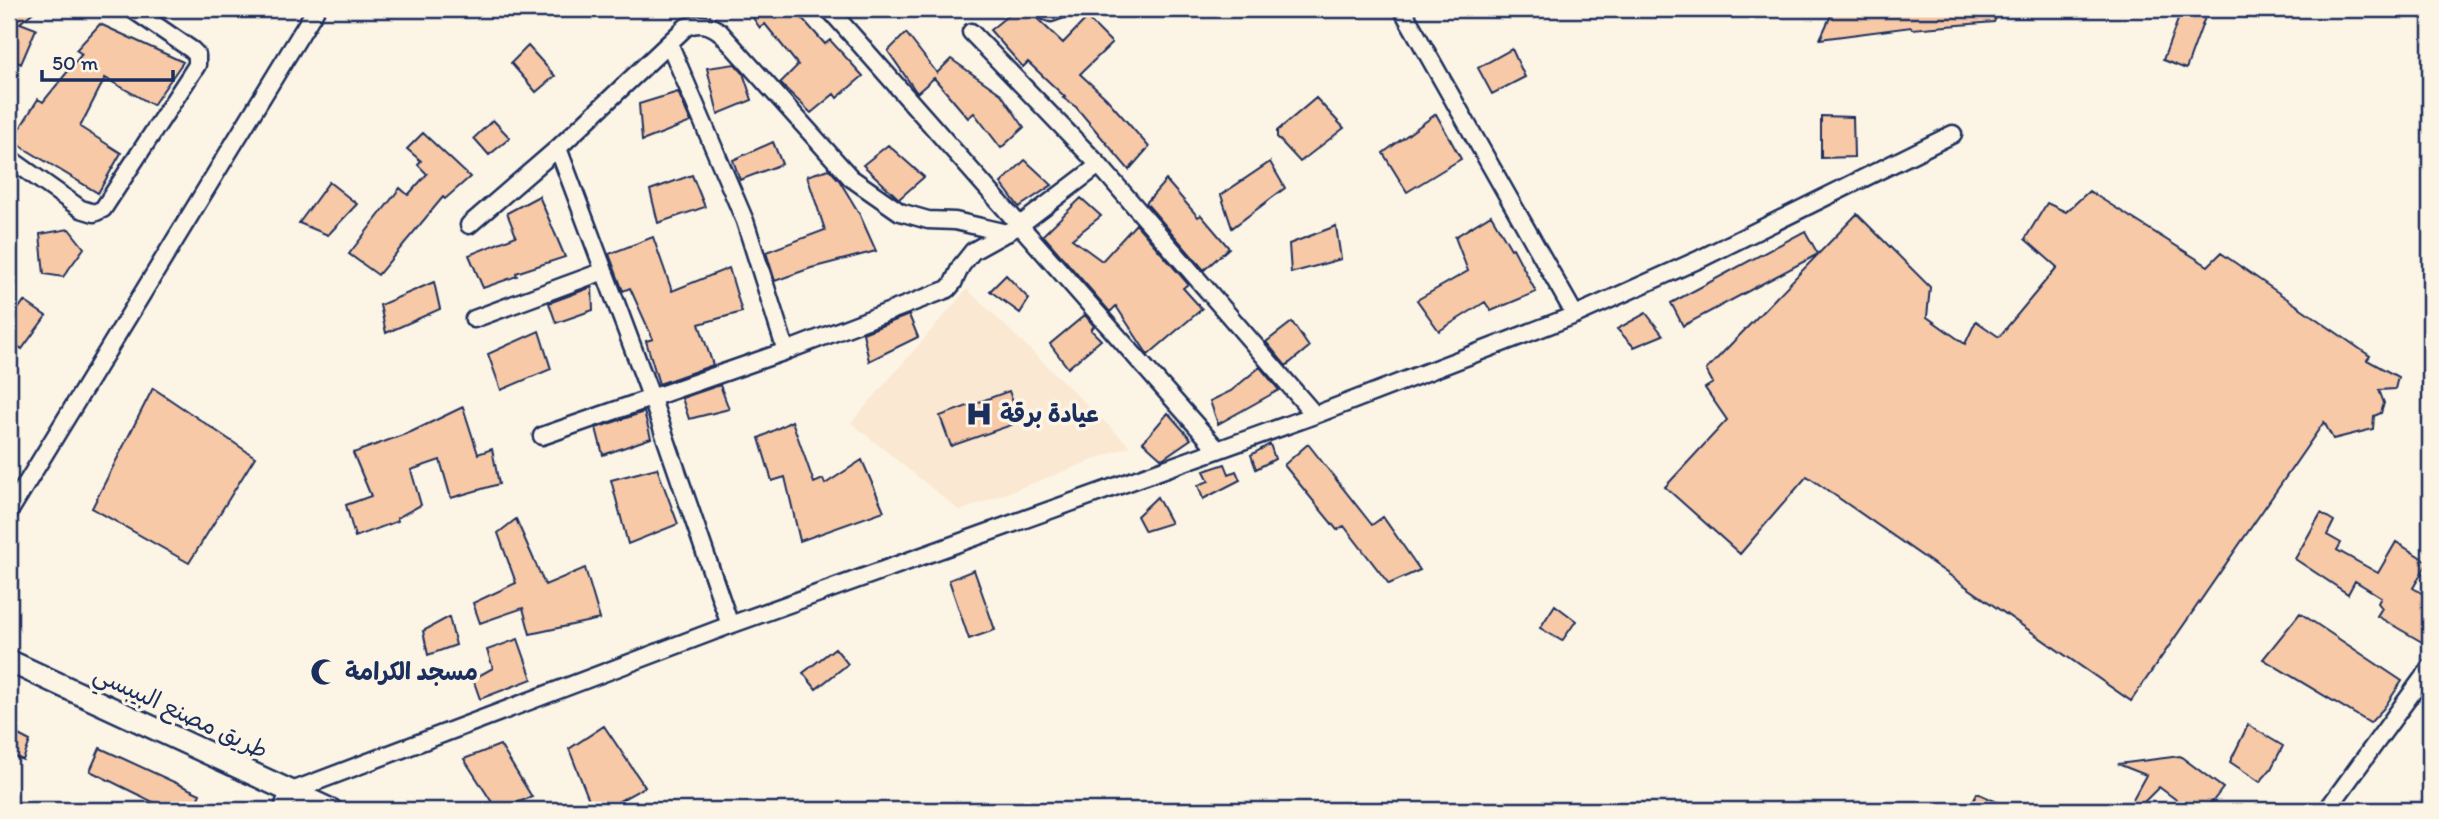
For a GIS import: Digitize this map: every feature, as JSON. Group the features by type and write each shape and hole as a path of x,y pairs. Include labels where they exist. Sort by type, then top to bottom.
{"main road":[{"name":"طريق مصنع البيبسي","path":"9,661 286,801 331,810"}],"street":[{"path":"9,158 81,209 94,213 103,209 197,65 197,55 192,50 132,9"},
{"path":"9,512 316,9"},
{"path":"829,9 1013,229 1217,449"},
{"path":"1040,9 1051,13 1062,9"},
{"path":"1402,9 1575,315"},
{"path":"469,225 558,148 686,27 695,23 711,25 720,32 851,177 900,212 928,220 955,220 1013,229"},
{"path":"971,32 1099,165 1315,415"},
{"path":"669,43 745,220 786,351"},
{"path":"286,801 730,625 1315,415 1575,315 1700,258 1953,134"},
{"path":"558,148 652,399 730,625"},
{"path":"542,436 786,351 948,289 973,251 1013,229 1099,165"},
{"path":"474,319 604,271"},
{"path":"2327,810 2430,668"}],"shaded area":[{"path":"967,289 1130,446 960,511 851,423"}],"building":[{"path":"9,9 37,9 20,23 36,29 21,64 9,58"},
{"path":"747,9 794,9 825,44 830,40 863,76 837,98 834,94 811,113 780,83 798,65 765,24 760,28"},
{"path":"1016,9 1027,9 1063,43 1087,18 1112,43 1080,74 1106,98 1149,147 1129,170 1076,107 1063,98 1065,97 1028,62 1023,67 990,30"},
{"path":"1861,9 2000,9 1994,22 1911,27 1820,39 1832,13"},
{"path":"2182,9 2208,9 2186,69 2163,60"},
{"path":"100,24 183,62 153,105 105,78 80,127 121,153 98,193 12,141 38,99 43,102 82,54 76,50"},
{"path":"906,33 937,73 951,59 1001,94 1024,127 1001,148 974,113 968,118 934,78 917,93 888,51"},
{"path":"528,46 555,76 536,92 511,63"},
{"path":"1512,49 1525,77 1492,94 1478,68"},
{"path":"735,64 743,73 752,100 718,114 707,68"},
{"path":"678,92 691,122 642,141 639,104"},
{"path":"1316,98 1344,128 1300,162 1277,137 1277,131"},
{"path":"1436,114 1461,159 1407,192 1383,153"},
{"path":"1821,116 1853,117 1854,157 1821,158"},
{"path":"493,120 510,138 489,155 474,138"},
{"path":"423,133 470,177 445,199 443,197 378,275 349,254 400,188 408,195 427,174 418,165 421,161 407,149"},
{"path":"773,142 782,164 740,180 733,160"},
{"path":"888,145 924,177 899,199 863,165"},
{"path":"1025,160 1052,185 1019,207 1001,183"},
{"path":"1270,162 1285,188 1232,228 1221,195"},
{"path":"829,169 859,213 876,251 811,268 775,281 766,252 825,230 807,176"},
{"path":"692,175 705,207 658,223 650,190"},
{"path":"1166,180 1229,248 1204,270 1146,203"},
{"path":"329,182 357,204 328,235 299,223"},
{"path":"2089,191 2208,266 2221,253 2370,356 2367,360 2398,377 2395,389 2379,390 2384,403 2381,413 2374,416 2373,429 2333,439 2324,422 2131,701 1807,476 1740,554 1665,487 1727,420 1705,388 1713,383 1706,370 1857,214 1930,287 1927,317 1965,344 1976,321 1999,337 2057,267 2025,239 2047,203 2066,212"},
{"path":"539,196 565,257 516,273 517,276 483,288 469,255 516,236 507,213"},
{"path":"1081,198 1101,216 1072,239 1102,261 1136,224 1188,284 1183,288 1202,309 1148,355 1116,306 1110,312 1043,235"},
{"path":"1491,215 1511,249 1513,248 1536,292 1491,311 1485,302 1439,331 1417,300 1468,271 1455,237"},
{"path":"1336,226 1341,259 1291,273 1289,244"},
{"path":"69,229 84,248 63,277 44,274 40,234"},
{"path":"1805,231 1818,254 1683,326 1671,303"},
{"path":"653,237 672,291 729,268 742,312 699,324 713,365 659,384 646,341 653,339 630,288 623,291 609,254"},
{"path":"1006,275 1029,299 1020,313 990,291"},
{"path":"434,282 440,309 386,333 380,305"},
{"path":"592,287 593,310 556,323 549,303"},
{"path":"24,301 46,316 22,349 9,340 9,322"},
{"path":"1646,313 1663,335 1634,347 1617,329"},
{"path":"909,315 918,337 869,361 863,333"},
{"path":"1085,315 1094,326 1091,330 1101,340 1068,368 1050,344"},
{"path":"1292,322 1309,347 1286,366 1266,342"},
{"path":"539,331 551,369 501,390 488,354"},
{"path":"1260,367 1279,390 1218,424 1210,401 1231,391"},
{"path":"720,385 729,409 689,419 682,398"},
{"path":"153,388 255,457 189,563 92,508"},
{"path":"1009,391 1020,422 951,446 940,416"},
{"path":"463,407 478,454 492,449 499,484 451,498 440,460 411,470 421,505 397,518 398,521 355,537 346,505 371,496 353,453 411,432"},
{"path":"644,412 651,438 603,455 596,428"},
{"path":"1168,413 1191,439 1162,459 1143,442"},
{"path":"792,421 814,483 823,479 825,484 862,460 884,511 800,541 785,477 772,481 759,438"},
{"path":"1270,444 1275,459 1256,469 1251,455"},
{"path":"1308,444 1372,525 1383,517 1420,570 1389,584 1344,526 1337,530 1284,465"},
{"path":"1225,464 1229,474 1236,471 1240,480 1203,499 1198,485 1209,481 1204,471"},
{"path":"657,468 678,524 628,544 611,480"},
{"path":"1157,497 1171,523 1145,531 1137,516"},
{"path":"2321,513 2334,521 2327,535 2341,543 2337,550 2378,573 2396,542 2428,562 2413,588 2430,598 2430,629 2422,642 2377,616 2382,608 2378,603 2381,597 2355,581 2348,594 2295,559"},
{"path":"516,519 545,585 585,568 600,619 530,634 523,608 480,623 473,603 516,583 498,533"},
{"path":"974,570 995,630 969,639 949,580"},
{"path":"1555,605 1576,621 1562,641 1540,628"},
{"path":"2300,613 2402,681 2370,723 2263,659"},
{"path":"449,617 456,645 428,655 423,631"},
{"path":"518,639 532,679 480,699 473,679 493,668 487,650"},
{"path":"835,648 848,664 816,689 803,673"},
{"path":"2248,725 2283,746 2271,769 2260,782 2230,762"},
{"path":"604,726 645,787 603,810 593,810 569,749"},
{"path":"9,730 30,741 23,760 9,755"},
{"path":"500,745 532,797 497,810 464,759"},
{"path":"100,748 200,794 193,810 169,810 90,771"},
{"path":"2180,756 2223,788 2206,810 2190,810 2159,787 2136,810 2127,810 2146,775 2118,764"},
{"path":"1977,793 2015,810 1977,810 1970,807"}],"place":[{"name":"عيادة برقة","path":"979,414"},
{"name":"مسجد الكرامة","path":"324,672"}]}
